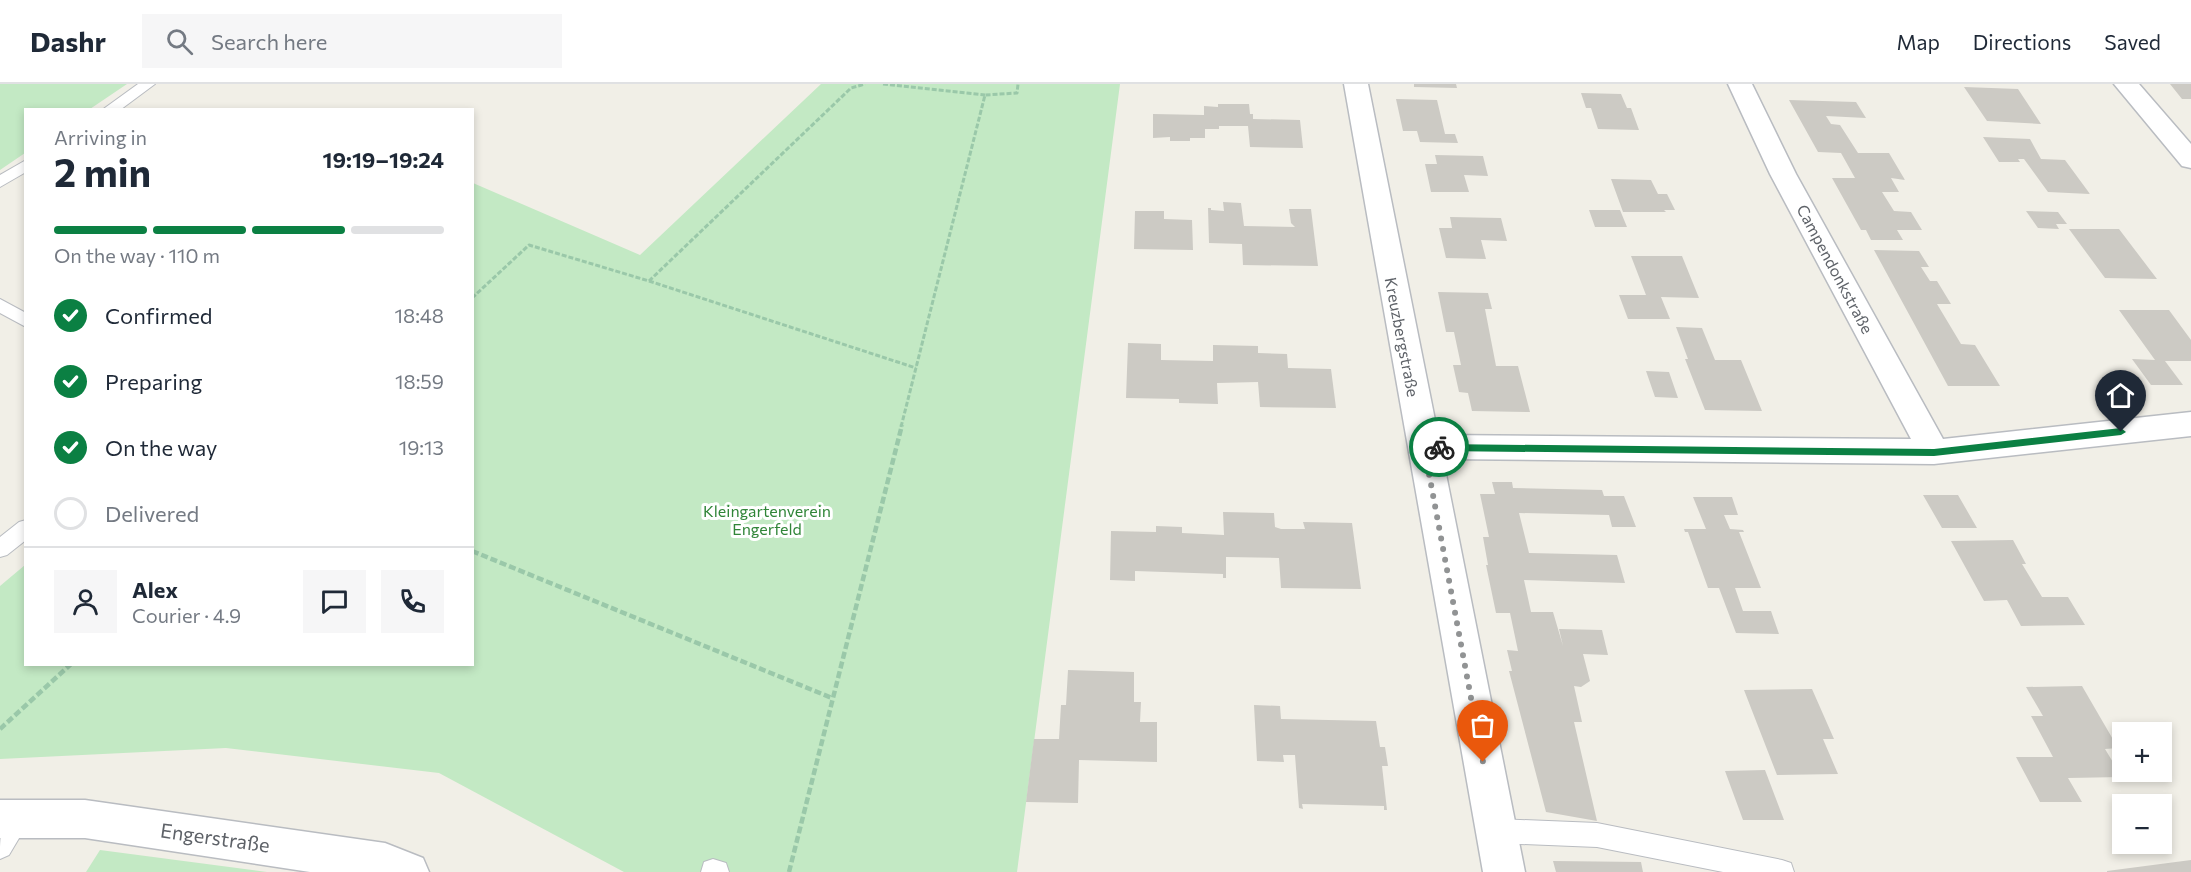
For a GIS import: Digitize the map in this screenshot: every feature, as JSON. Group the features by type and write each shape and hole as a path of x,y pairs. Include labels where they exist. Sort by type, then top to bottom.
{"street":[{"name":"Kreuzbergstraße","path":"1356,84 1504,872"},
{"name":"Campendonkstraße","path":"1740,84 1783,174 1934,452"},
{"path":"2126,84 2191,160"},
{"path":"1424,447 1934,452 2191,424"},
{"name":"Engerstraße","path":"6,828 85,819 385,863 408,872"}],"lane":[{"path":"113,108 148,84"},
{"path":"0,182 24,166"},
{"path":"0,305 24,320"},
{"path":"0,549 24,530"},
{"path":"1496,831 1597,835 1782,872"}],"path":[{"path":"649,282 851,88 866,84"},
{"path":"884,84 986,95 1017,93 1018,84"},
{"path":"789,872 986,95"},
{"path":"474,296 529,245 916,368"},
{"path":"474,552 832,698"},
{"path":"0,729 69,666"}],"green space":[{"path":"0,84 127,84 91,108 24,108 24,154 0,170"},
{"name":"Kleingartenverein Engerfeld","path":"821,84 1120,84 1017,872 624,872 439,773 226,748 0,759 0,586 24,566 24,666 474,666 474,183 640,255"},
{"path":"100,850 267,872 86,872"}],"building":[{"path":"1414,84 1456,84 1457,88 1414,87"},
{"path":"2170,84 2191,84 2191,99 2182,99"},
{"path":"1964,87 2018,89 2041,124 1987,121"},
{"path":"1581,93 1621,94 1627,108 1631,108 1639,130 1598,129 1591,108 1586,108"},
{"path":"1396,99 1437,100 1445,134 1455,134 1458,143 1420,142 1417,131 1403,131"},
{"path":"1789,100 1856,102 1866,118 1826,116 1831,124 1840,125 1858,153 1889,153 1905,180 1891,178 1899,192 1882,192 1894,211 1911,212 1922,230 1897,230 1903,240 1871,240 1866,230 1861,230 1832,178 1855,178 1841,153 1818,152"},
{"path":"1218,104 1249,104 1253,119 1300,120 1303,148 1250,147 1248,126 1219,126 1219,129 1205,129 1205,138 1190,138 1190,141 1170,141 1170,137 1153,138 1153,114 1204,115 1204,106 1218,107"},
{"path":"1983,137 2030,139 2041,159 2065,160 2090,194 2048,192 2024,159 2018,159 2020,162 1999,162"},
{"path":"1435,155 1483,156 1488,176 1464,175 1469,192 1431,192 1425,164 1437,164"},
{"path":"1611,179 1651,180 1658,194 1667,194 1675,210 1623,212"},
{"path":"1223,202 1241,203 1244,226 1295,227 1291,223 1289,209 1311,209 1318,266 1243,265 1242,244 1209,243 1208,208 1224,211"},
{"path":"1589,210 1620,210 1627,227 1595,227"},
{"path":"1135,211 1164,211 1164,219 1192,220 1193,250 1134,249"},
{"path":"2026,211 2058,212 2067,224 2056,224 2059,229 2038,228"},
{"path":"1450,217 1501,218 1507,241 1481,240 1486,259 1446,258 1439,228 1452,228"},
{"path":"2069,229 2119,229 2157,279 2105,278"},
{"path":"1874,250 1919,251 1929,267 1921,267 1930,281 1937,281 1951,304 1937,304 1961,344 1975,345 2000,386 1948,386"},
{"path":"1631,256 1682,256 1699,298 1661,297 1670,319 1628,319 1619,295 1646,295"},
{"path":"1438,292 1488,293 1492,309 1485,309 1496,366 1518,366 1530,412 1472,411 1468,393 1459,392 1453,365 1461,365 1454,332 1446,332"},
{"path":"2119,310 2169,310 2191,340 2191,361 2165,361 2183,385 2151,385 2132,359 2155,360"},
{"path":"1676,327 1702,328 1715,360 1741,360 1762,411 1705,410 1685,359 1688,359"},
{"path":"1128,343 1161,344 1161,360 1213,361 1213,345 1258,346 1258,353 1287,354 1288,368 1331,369 1336,408 1260,407 1258,382 1217,383 1218,404 1179,403 1179,399 1126,398"},
{"path":"1646,371 1669,372 1678,398 1655,397"},
{"path":"1492,482 1512,482 1513,488 1602,490 1604,496 1624,496 1636,527 1612,527 1609,515 1519,513 1529,553 1617,555 1625,583 1524,580 1531,612 1553,612 1563,646 1559,629 1602,630 1608,655 1583,654 1590,681 1581,687 1574,686 1582,722 1574,722 1597,821 1546,812 1509,671 1512,671 1507,650 1518,651 1510,613 1496,613 1486,565 1488,565 1483,537 1489,537 1480,494 1495,494"},
{"path":"1923,495 1958,495 1977,528 1942,528"},
{"path":"1693,497 1732,497 1738,515 1724,515 1730,529 1743,530 1744,532 1739,532 1761,588 1735,588 1743,611 1771,611 1779,634 1736,633 1719,588 1708,588 1688,532 1684,529 1706,529"},
{"path":"1223,512 1274,513 1275,527 1281,529 1305,529 1303,522 1352,523 1361,589 1281,588 1279,558 1226,557 1226,578 1223,578 1223,574 1135,571 1135,581 1110,580 1111,531 1156,532 1156,526 1182,527 1182,533 1224,535"},
{"path":"2013,540 2026,564 2022,564 2042,597 2068,597 2085,625 2021,626 2007,600 1984,601 1951,541"},
{"path":"1068,670 1134,672 1134,702 1141,702 1140,722 1157,722 1157,762 1079,760 1078,803 1026,802 1034,739 1059,739 1061,705 1066,705"},
{"path":"2082,686 2112,738 2112,748 2105,749 2112,761 2112,777 2068,778 2082,802 2040,802 2016,757 2053,757 2031,716 2043,716 2026,687"},
{"path":"1812,689 1834,739 1823,739 1838,774 1777,775 1744,690"},
{"path":"1254,705 1280,706 1281,719 1376,721 1380,747 1385,747 1388,766 1382,766 1387,810 1384,810 1384,806 1302,804 1303,809 1299,808 1295,755 1283,755 1284,762 1257,761"},
{"path":"1765,770 1784,820 1743,820 1725,771"},
{"path":"2191,860 2191,872 2107,872 2107,871"},
{"path":"1553,861 1641,862 1643,872 1556,872"}],"way so far":[{"path":"1439,447 1424,447 1483,762"}],"route":[{"path":"1439,447 1934,452 2121,432"}]}
